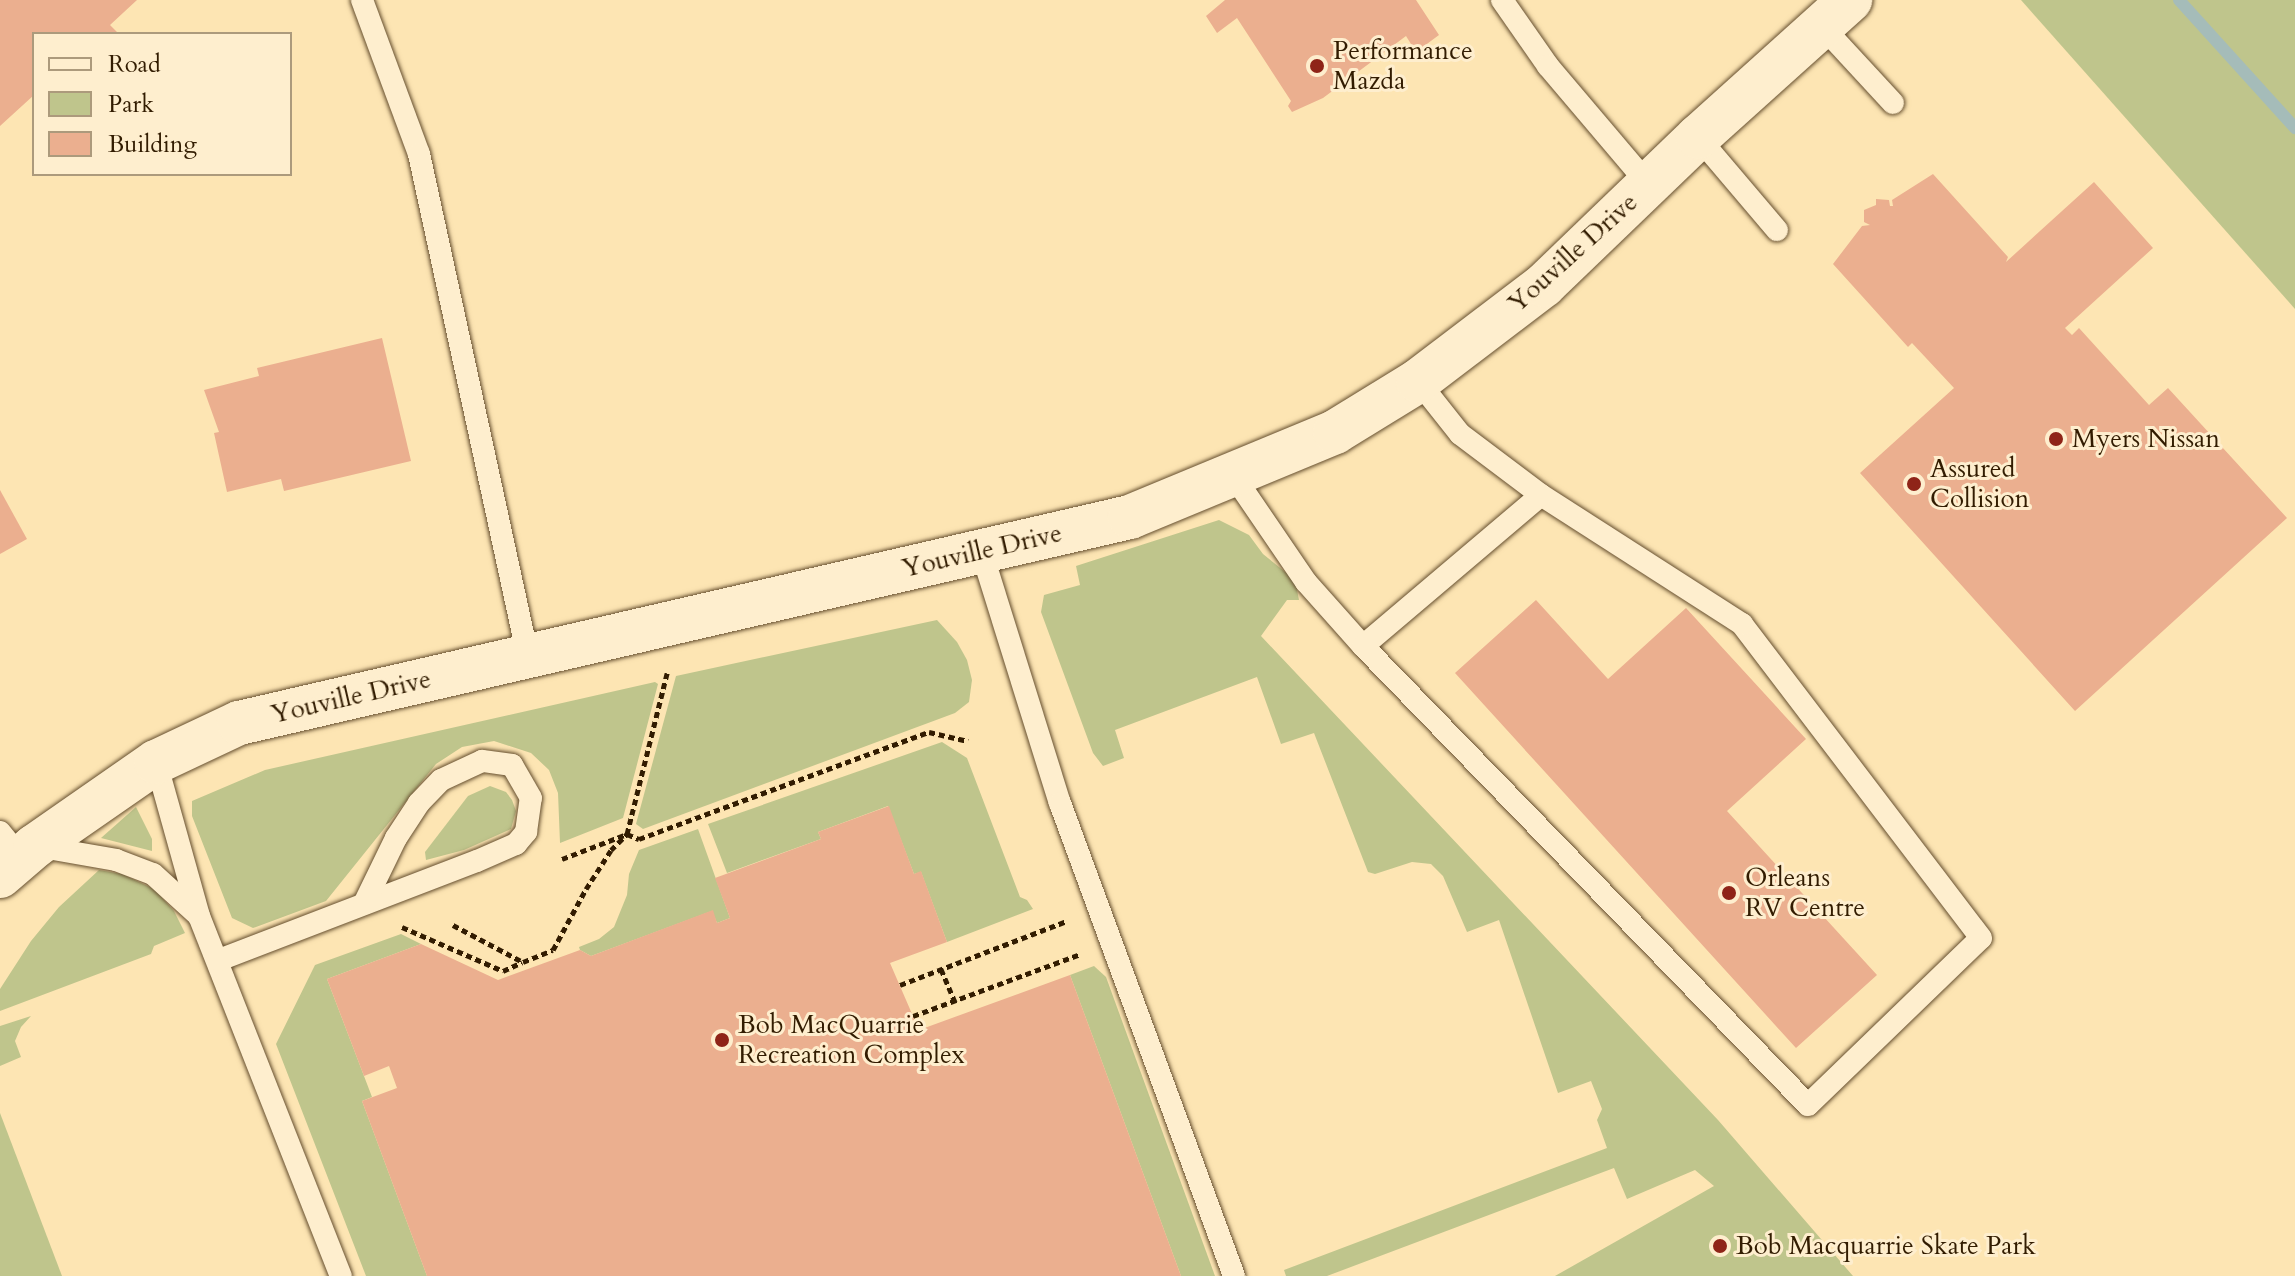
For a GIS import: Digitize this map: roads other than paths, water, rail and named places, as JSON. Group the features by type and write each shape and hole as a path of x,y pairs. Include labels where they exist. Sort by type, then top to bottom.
{"street":[{"name":"Youville Drive","path":"14,852 156,762 239,723 1130,517 1335,432 1418,381 1544,285 1698,137 1836,13"}],"lane":[{"path":"362,0 419,154 528,657"},
{"path":"1502,0 1548,66 1649,185"},
{"path":"1836,13 1893,103"},
{"path":"1698,137 1777,230"},
{"path":"1233,475 1306,582 1363,646 1808,1105 1981,938 1742,624 1541,495 1460,434 1418,381"},
{"path":"1363,646 1541,495"},
{"path":"981,550 1060,803 1234,1276"},
{"path":"219,960 364,904 516,844 526,832 531,798 512,765 482,761 441,780 419,803 396,838 364,904"},
{"path":"156,762 199,916 219,960 341,1276"},
{"path":"14,852 116,860 153,874 199,916"}],"waterway":[{"path":"2179,0 2295,128"}],"place":[{"name":"Performance Mazda","path":"1317,66"},
{"name":"Myers Nissan","path":"2056,439"},
{"name":"Assured Collision","path":"1914,484"},
{"name":"Orleans RV Centre","path":"1729,893"},
{"name":"Bob MacQuarrie Recreation Complex","path":"722,1040"},
{"name":"Bob Macquarrie Skate Park","path":"1720,1246"}]}
